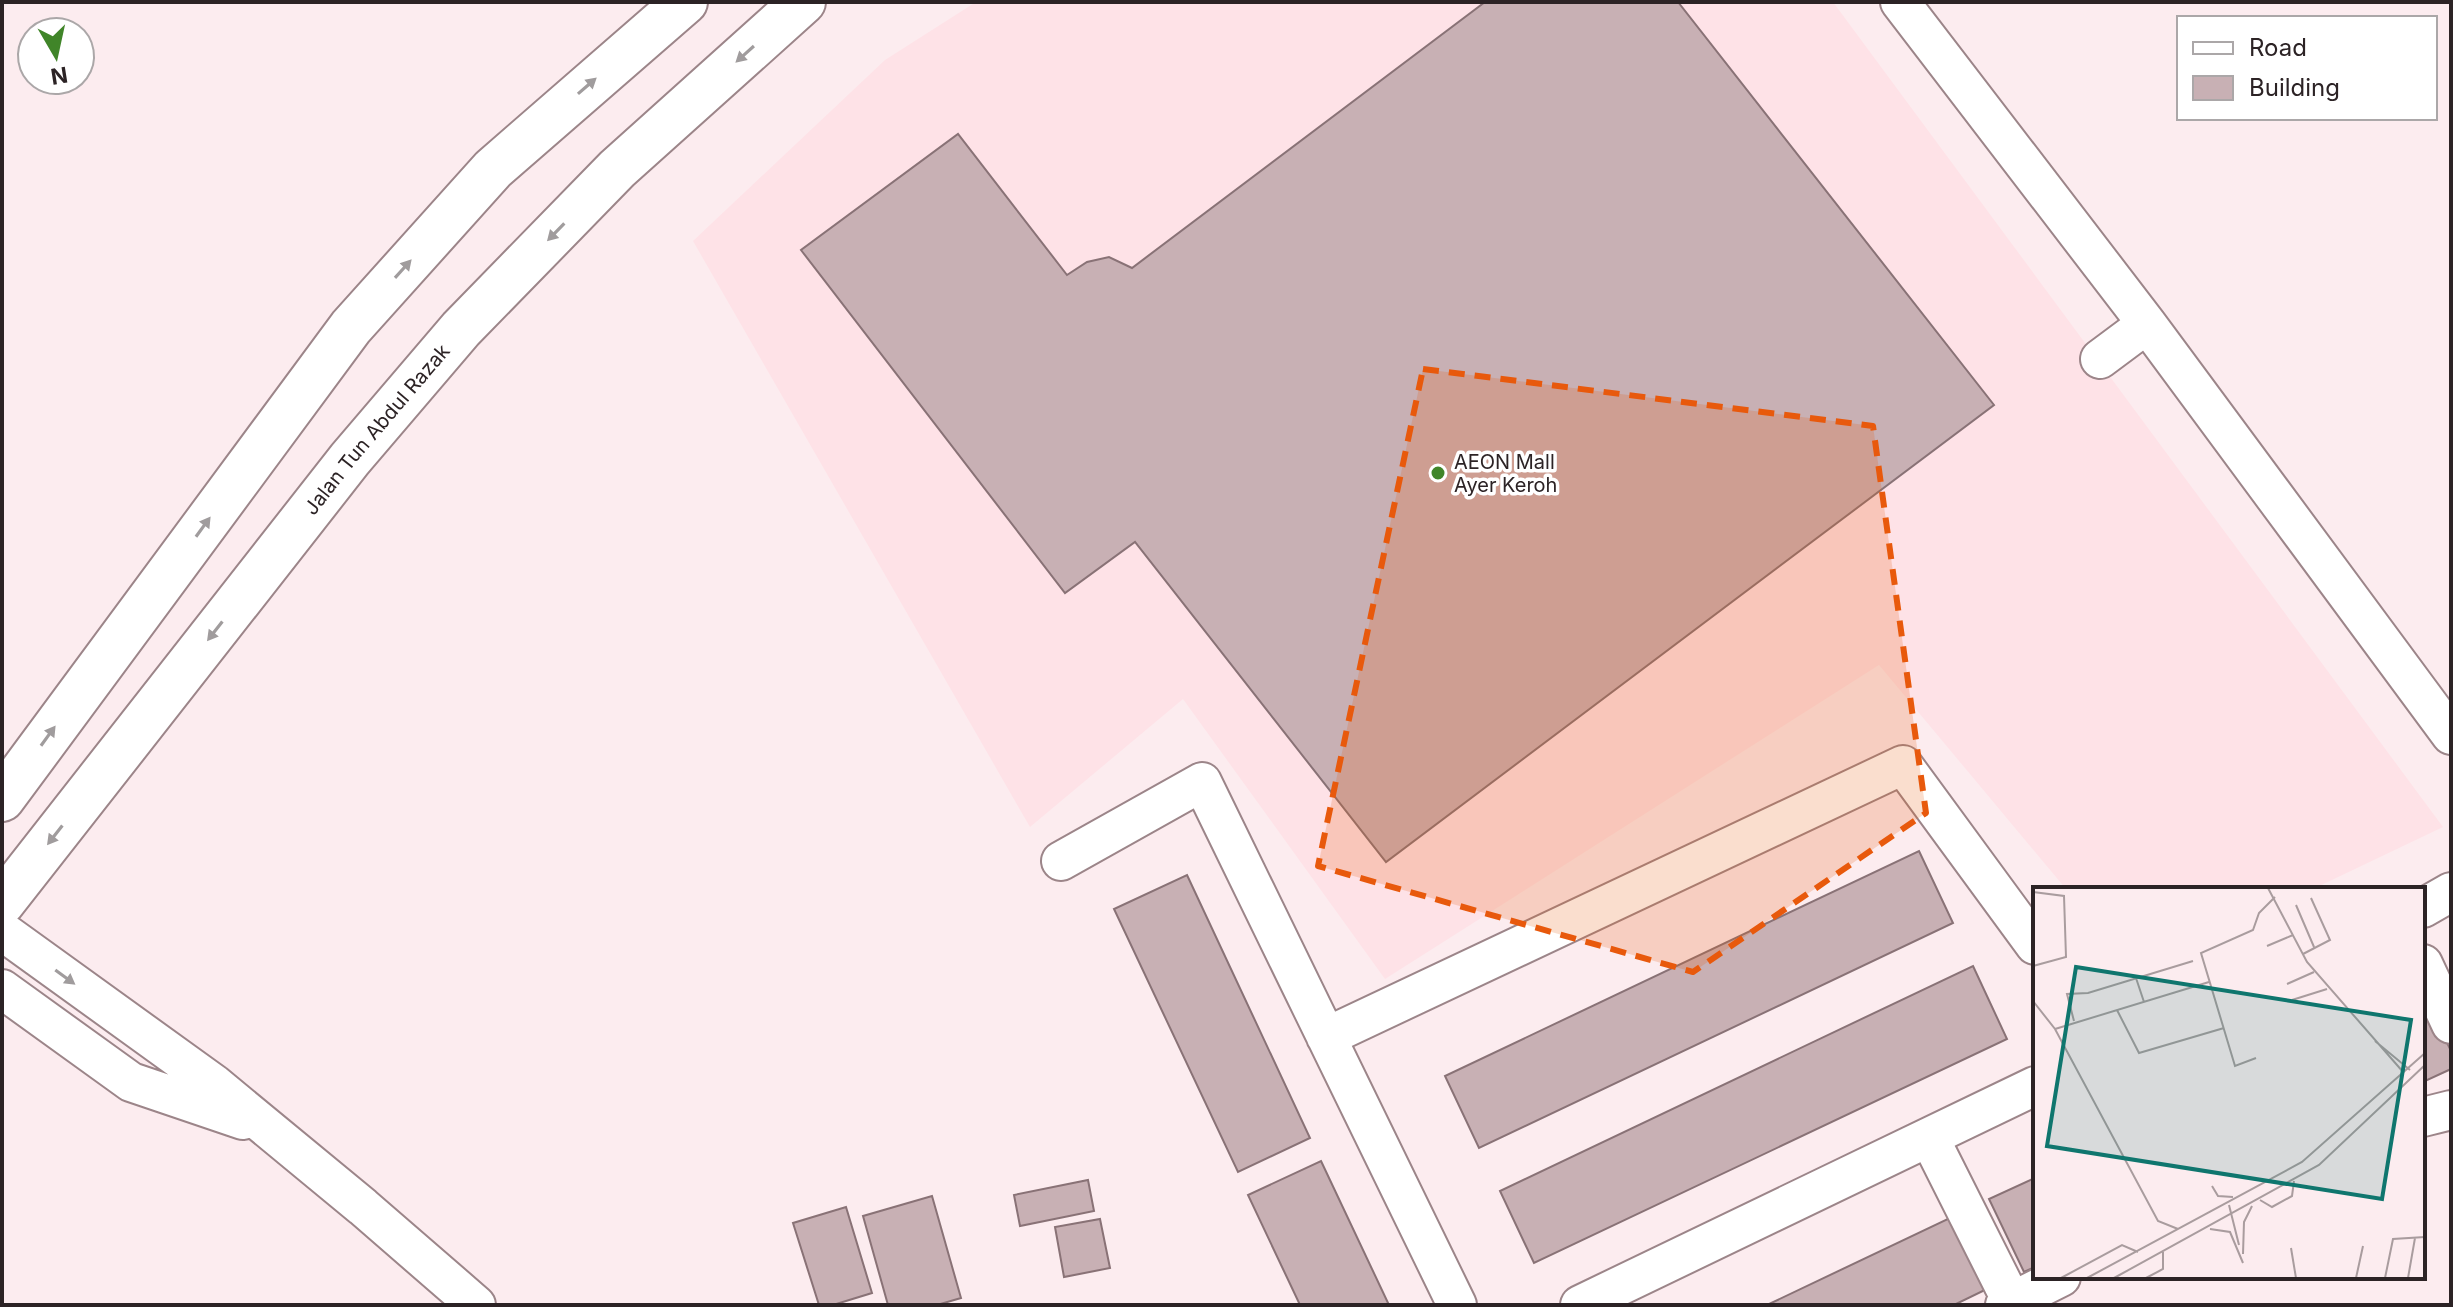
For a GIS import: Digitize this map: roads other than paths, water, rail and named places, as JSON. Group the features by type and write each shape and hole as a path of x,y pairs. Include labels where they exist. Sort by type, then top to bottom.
{"highway":[{"name":"Jalan Tun Abdul Razak","path":"2,903 340,471 461,329 617,169 803,2"},
{"path":"2,799 351,327 493,169 664,10"}],"street":[{"path":"1900,2 2147,324 2451,735"},
{"path":"2100,359 2147,324"},
{"path":"1326,1037 1903,765 2033,942"},
{"path":"1061,861 1202,782 1457,1305"},
{"path":"2425,907 2451,892"},
{"path":"2,931 214,1084 476,1305"},
{"path":"2425,968 2451,1024"},
{"path":"2,989 131,1082 268,1129"},
{"path":"1580,1305 2033,1087"},
{"path":"2425,1116 2451,1110"},
{"path":"1929,1137 2009,1304 2057,1279"}],"place":[{"name":"AEON Mall Ayer Keroh","path":"1438,473"}]}
